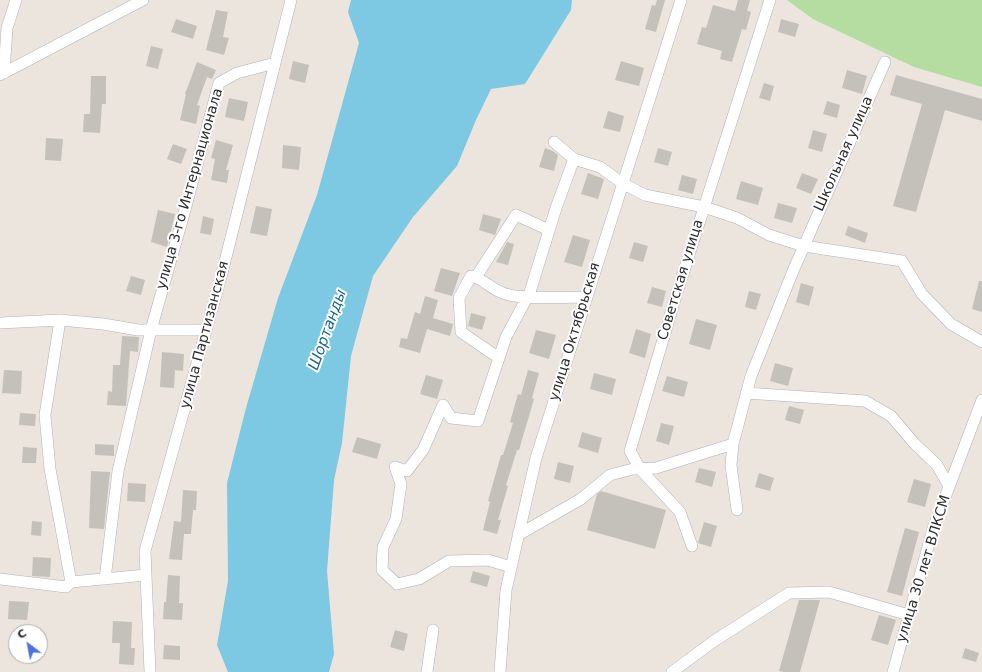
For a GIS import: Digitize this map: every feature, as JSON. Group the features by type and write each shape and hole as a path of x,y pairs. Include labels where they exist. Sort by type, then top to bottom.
{"street":[{"path":"2,74 7,28 16,0"},
{"path":"2,74 143,0"},
{"name":"улица Партизанская","path":"150,672 145,551 206,330 291,0"},
{"name":"улица Октябрьская","path":"500,672 506,590 536,458 681,0"},
{"name":"Советская улица","path":"692,546 680,512 640,469 630,451 704,207 770,0"},
{"name":"Школьная улица","path":"737,510 731,465 733,444 750,376 804,246 885,62"},
{"name":"улица 3-го Интернационала","path":"105,579 118,471 151,330 219,83 237,72 275,63"},
{"path":"554,142 574,159 600,167 622,183 645,195 704,207 737,218 769,234 804,246 902,261 922,294 951,324 982,342"},
{"path":"511,568 488,560 449,561 419,579 397,584 382,570 383,546 396,519 401,484 395,467 407,470 423,450 443,405 451,418 478,421 506,337 528,297 574,159"},
{"path":"476,277 516,216 550,230"},
{"path":"499,358 461,332 460,298 470,276 480,278 503,294 528,297 586,297"},
{"path":"60,320 45,414 50,469 71,582"},
{"path":"0,323 60,320 151,330 206,330"},
{"path":"746,393 865,402 891,416 914,443 937,465 949,486"},
{"name":"улица 30 лет ВЛКСМ","path":"893,672 933,529 982,400"},
{"path":"518,535 580,499 610,475 640,469 656,468 733,444"},
{"path":"0,579 66,587 71,582 146,575"},
{"path":"672,672 714,641 789,593 829,592 909,615"},
{"path":"427,672 433,630"}],"green space":[{"path":"787,0 982,0 982,87 914,67 813,19"}],"water":[{"name":"Шортанды","path":"351,0 572,0 571,10 525,84 491,89 457,166 413,217 373,276 351,356 342,443 334,480 327,571 334,654 329,672 228,672 217,645 228,581 227,483 246,408 278,298 317,195 359,43 348,12"}],"building":[{"path":"657,0 665,0 656,32 645,29 652,5 655,6"},
{"path":"738,0 750,0 747,11 751,12 746,30 742,29 732,62 720,59 722,51 697,44 702,27 706,28 713,5 735,11"},
{"path":"216,10 228,12 223,37 229,38 224,55 206,50"},
{"path":"176,19 197,26 193,39 171,32"},
{"path":"781,19 799,24 795,37 778,32"},
{"path":"151,46 163,49 158,69 146,66"},
{"path":"293,61 309,65 305,83 289,79"},
{"path":"621,61 644,68 639,86 615,80"},
{"path":"197,62 216,70 212,79 207,77 197,105 200,106 196,124 180,120 185,94"},
{"path":"847,70 867,76 862,94 842,88"},
{"path":"896,75 982,99 982,121 945,110 916,212 893,206 922,104 890,95"},
{"path":"91,76 106,76 106,104 102,104 100,133 83,132 84,114 90,114"},
{"path":"764,83 774,86 770,101 759,98"},
{"path":"229,98 248,102 244,121 225,117"},
{"path":"827,101 840,105 837,118 823,114"},
{"path":"608,111 624,116 620,132 603,128"},
{"path":"813,130 827,134 822,152 808,148"},
{"path":"46,138 63,139 61,161 45,160"},
{"path":"216,140 233,145 226,170 229,170 227,183 211,180 215,159 211,158"},
{"path":"173,144 187,149 181,164 167,159"},
{"path":"283,145 301,147 299,170 282,168"},
{"path":"545,148 558,155 554,171 539,167"},
{"path":"658,148 672,152 668,166 654,162"},
{"path":"588,173 604,179 598,199 581,194"},
{"path":"802,173 818,179 811,194 796,188"},
{"path":"682,175 697,179 693,194 678,190"},
{"path":"741,181 763,188 758,205 736,199"},
{"path":"778,203 797,208 792,223 774,218"},
{"path":"256,206 272,209 267,236 250,233"},
{"path":"158,210 175,214 167,247 151,242"},
{"path":"483,214 501,219 495,235 479,230"},
{"path":"203,216 214,219 211,235 200,233"},
{"path":"848,226 868,233 865,243 845,235"},
{"path":"573,235 590,240 582,267 564,262"},
{"path":"507,242 514,244 508,265 496,262"},
{"path":"634,242 648,246 643,262 629,258"},
{"path":"441,268 460,273 452,296 434,291"},
{"path":"131,276 145,280 141,295 126,291"},
{"path":"979,281 982,281 982,312 972,309"},
{"path":"801,283 814,287 809,306 796,302"},
{"path":"652,287 666,291 662,307 647,303"},
{"path":"749,291 761,294 756,310 745,307"},
{"path":"425,296 438,300 433,318 453,324 450,336 427,329 420,353 399,347 401,338 407,339 415,312 420,314"},
{"path":"471,313 486,317 482,330 468,326"},
{"path":"696,319 717,325 710,350 689,344"},
{"path":"636,329 651,334 645,358 629,353"},
{"path":"536,330 556,335 549,359 529,353"},
{"path":"122,336 139,337 138,352 130,351 126,406 107,405 108,391 112,392 113,365 120,365"},
{"path":"162,352 184,354 183,371 175,370 174,388 160,387"},
{"path":"775,363 793,368 788,386 770,381"},
{"path":"4,370 22,371 21,394 2,393"},
{"path":"528,370 539,373 532,398 534,399 519,450 517,450 506,485 508,486 498,520 501,520 497,534 483,530 490,502 488,501 501,455 503,455 513,423 510,422 518,394 521,395"},
{"path":"594,373 616,379 612,395 590,389"},
{"path":"426,375 443,380 437,399 420,394"},
{"path":"667,376 688,382 684,397 662,391"},
{"path":"789,406 804,410 800,424 785,420"},
{"path":"20,413 36,414 35,426 19,425"},
{"path":"661,423 674,426 669,445 656,441"},
{"path":"582,432 602,438 598,453 578,447"},
{"path":"357,437 381,444 377,459 352,452"},
{"path":"95,444 114,445 114,456 95,455"},
{"path":"23,447 37,448 36,463 22,463"},
{"path":"558,462 574,466 570,483 554,479"},
{"path":"699,468 716,472 712,487 695,482"},
{"path":"91,471 110,472 104,529 89,528"},
{"path":"759,473 774,478 770,491 755,487"},
{"path":"914,479 931,484 925,507 907,502"},
{"path":"128,483 146,484 145,502 127,501"},
{"path":"183,490 197,491 196,510 193,510 191,534 184,534 182,560 169,559 174,521 181,522"},
{"path":"601,491 666,510 655,549 587,530 597,494"},
{"path":"32,521 42,522 41,536 31,535"},
{"path":"704,522 717,526 711,547 698,543"},
{"path":"905,528 919,532 902,596 887,592"},
{"path":"33,557 51,558 50,577 32,576"},
{"path":"473,571 490,576 487,587 470,582"},
{"path":"168,575 180,576 179,603 183,603 182,620 163,619"},
{"path":"799,600 820,600 800,672 779,671"},
{"path":"9,601 29,602 27,620 8,619"},
{"path":"879,615 896,620 888,645 871,640"},
{"path":"113,621 132,622 131,648 135,648 134,665 119,664 120,643 112,643"},
{"path":"395,630 408,634 404,651 390,647"},
{"path":"164,645 180,646 180,660 163,659"},
{"path":"965,648 979,653 976,662 962,658"}]}
